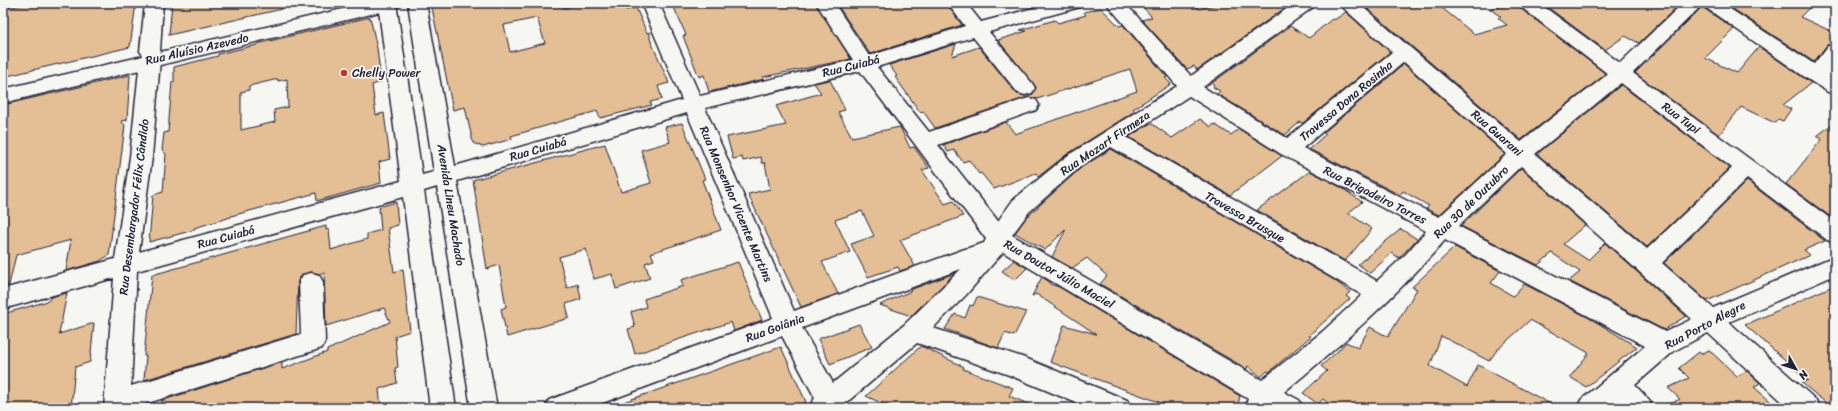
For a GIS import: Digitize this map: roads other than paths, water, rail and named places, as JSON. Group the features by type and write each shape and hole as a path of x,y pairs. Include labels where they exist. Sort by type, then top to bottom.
{"street":[{"name":"Rua Desembargador Félix Cândido","path":"154,3 141,157 126,265 117,405 313,341 311,282"},
{"name":"Rua Aluísio Azevedo","path":"3,96 355,3"},
{"name":"Rua Aluísio Azevedo","path":"3,86 150,56 389,3"},
{"path":"389,3 412,186 443,408"},
{"name":"Avenida Lineu Machado","path":"417,3 447,176 484,408"},
{"name":"Rua Monsenhor Vicente Martins","path":"650,3 788,323 826,404"},
{"name":"Rua Doutor Júlio Maciel","path":"825,3 865,64 926,141 995,244 1260,401 1290,408"},
{"path":"926,141 1028,97 956,3"},
{"name":"Rua Cuiabá","path":"3,299 412,186 693,104 865,64 977,29 1074,3"},
{"name":"Rua Brigadeiro Torres","path":"1115,3 1189,87 1288,149 1665,344"},
{"name":"Rua Mozart Firmeza","path":"826,404 913,332 958,288 995,244 1021,206 1074,162 1189,87 1307,3"},
{"name":"Rua Guarani","path":"1347,3 1647,263 1807,408"},
{"name":"Rua Tupi","path":"1527,3 1835,234"},
{"name":"Rua 30 de Outubro","path":"1260,401 1380,294 1414,260 1441,229 1520,154 1592,98 1621,73 1694,3"},
{"path":"1709,3 1835,87"},
{"path":"1816,75 1835,50"},
{"name":"Travessa Dona Rosinha","path":"1288,149 1404,52"},
{"name":"Travessa Brusque","path":"1111,138 1380,294"},
{"path":"1647,263 1746,167"},
{"name":"Rua Goiânia","path":"558,408 970,256 995,244"},
{"name":"Rua Porto Alegre","path":"1590,408 1665,344 1709,320 1835,265"},
{"path":"913,332 1016,366 1118,408"},
{"path":"1618,385 1640,408"}],"place":[{"name":"Chelly Power","path":"344,73"}]}
